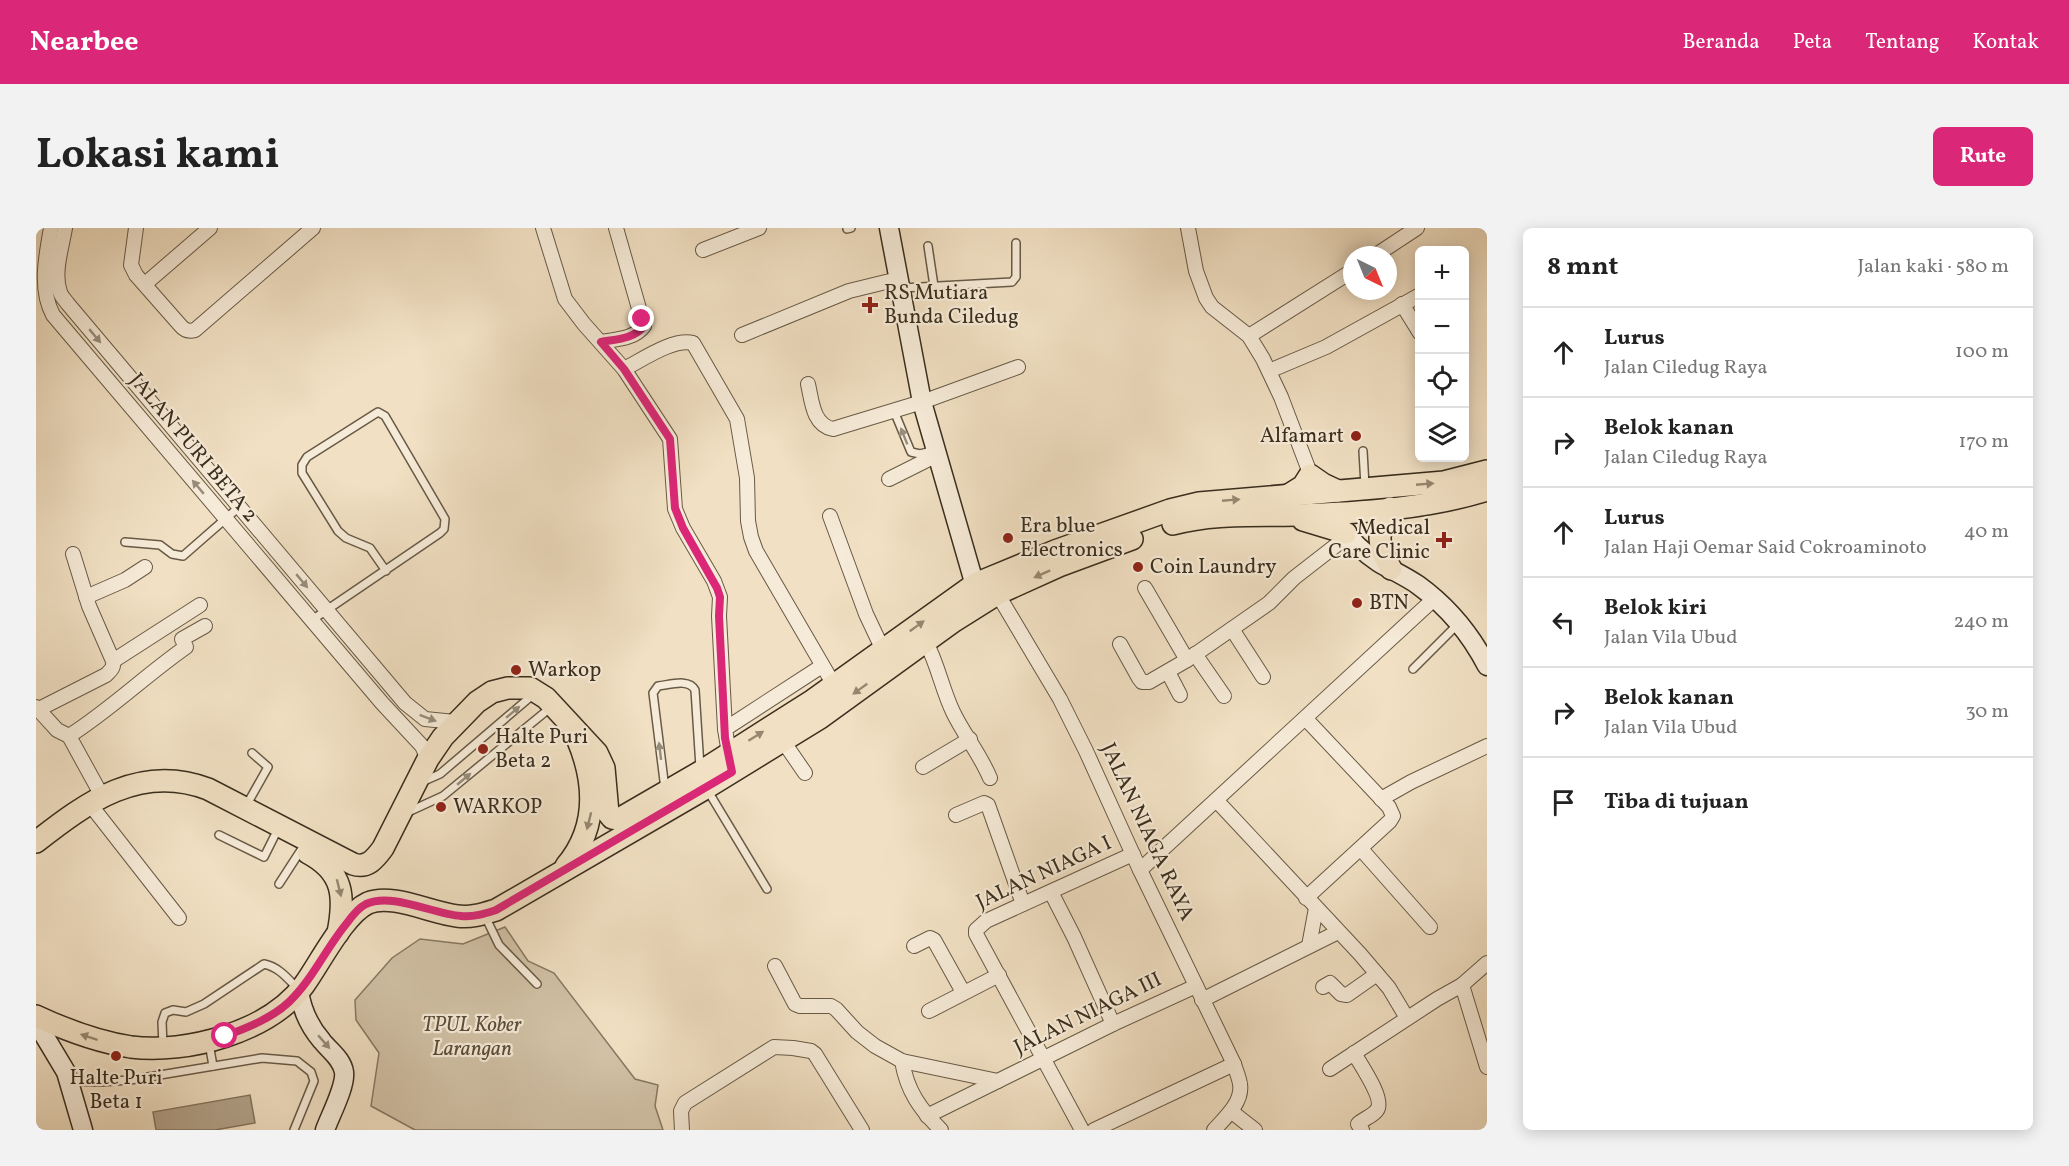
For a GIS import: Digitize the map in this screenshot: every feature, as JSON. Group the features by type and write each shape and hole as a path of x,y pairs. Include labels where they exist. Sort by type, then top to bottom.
{"main road":[{"path":"889,228 922,402 936,452 986,590"},
{"path":"1286,506 1322,487 1365,488 1444,482 1487,471"},
{"path":"1322,487 1330,514 1347,535 1369,556 1435,598 1475,645 1487,666"},
{"path":"36,1016 66,1029 106,1042 131,1047 163,1041 208,1040 237,1031 279,1010 299,991 337,934 360,908 380,900 389,900 457,916 484,914 496,910 557,875 625,825 730,762 884,650 986,590 1186,520 1286,506 1330,514 1454,499 1487,490"},
{"path":"1286,506 1347,535"},
{"path":"1390,508 1379,533 1382,553 1391,569"},
{"path":"730,762 783,741 820,718 926,642 986,590"},
{"path":"36,842 95,800 124,787 151,782 178,782 208,789 357,866 367,864 375,858 400,816 438,743 460,724 477,702 492,692 508,688 530,689 554,705 572,724 601,760 608,815 625,825"},
{"path":"557,875 572,859 582,842 592,808 588,767 572,724"},
{"path":"124,787 156,787 183,793 217,806 324,863 337,880 340,891 342,906 337,934"},
{"path":"36,850 57,826"},
{"path":"299,991 305,1017 334,1053 344,1072 343,1084 325,1130"},
{"path":"36,1022 69,1081 83,1130"}],"street":[{"name":"JALAN PURI BETA 2","path":"51,228 45,288 46,303 53,315 225,519 422,746 422,771"},
{"name":"JALAN PURI BETA 2","path":"65,228 58,282 60,292 68,304 405,703 425,719 460,724"},
{"path":"136,228 131,265 187,331 195,330 313,228"},
{"path":"145,284 210,228"},
{"path":"543,228 565,299 624,369 670,439 675,508 683,528 714,581 720,597 725,729 730,762"},
{"path":"601,342 631,336 639,333 644,326 616,228"},
{"path":"703,250 759,228"},
{"path":"1188,228 1196,271 1206,298 1217,312 1249,336 1269,371 1322,487"},
{"path":"1390,246 1417,228"},
{"path":"1249,336 1343,277"},
{"path":"742,335 849,291 898,283"},
{"path":"1269,371 1326,347 1415,297"},
{"path":"53,315 68,304"},
{"path":"1402,304 1415,326"},
{"path":"624,369 671,345 684,341 693,343 736,419 747,478 748,521 756,551 834,685"},
{"path":"808,384 818,421 824,427 833,429 922,402 1018,367"},
{"path":"889,479 936,452"},
{"path":"831,516 866,614 884,650"},
{"path":"1120,644 1142,682 1149,682 1191,657 1269,603 1294,578 1347,535"},
{"path":"262,562 276,550"},
{"path":"73,554 86,597 113,661 111,670 106,675 37,708 57,730 69,736 95,800 179,918"},
{"path":"86,597 125,580 145,567"},
{"path":"1145,588 1191,657 1224,696"},
{"name":"JALAN NIAGA RAYA","path":"986,590 1060,699 1234,1065 1240,1088 1232,1112"},
{"path":"1140,870 1435,598"},
{"path":"113,661 200,605"},
{"path":"69,736 90,723 157,667 186,647 182,639 205,626"},
{"path":"1232,629 1263,677"},
{"path":"926,642 934,657 952,710 990,778"},
{"path":"359,675 370,662"},
{"path":"725,729 822,666"},
{"path":"1168,672 1180,695"},
{"path":"394,716 405,703"},
{"path":"1306,719 1389,807 1393,816 1311,903 1309,946"},
{"path":"922,767 970,739"},
{"path":"783,741 805,772"},
{"path":"1381,799 1487,746"},
{"path":"1216,801 1377,974 1389,988 1407,1018"},
{"path":"956,815 984,803 987,805 1023,904"},
{"path":"1361,849 1430,927"},
{"name":"JALAN NIAGA I","path":"1082,1130 1017,1012 976,930 986,921 1133,854"},
{"path":"1052,892 1113,1024"},
{"path":"1202,1000 1338,932"},
{"path":"914,946 926,939 934,940 963,992"},
{"path":"1330,1069 1462,985 1487,963"},
{"name":"JALAN NIAGA III","path":"775,966 795,1004 831,1006 866,1039 902,1061 998,1081"},
{"path":"1323,987 1330,983 1341,994 1347,994 1377,974"},
{"path":"929,1011 999,975"},
{"path":"1462,985 1487,1067"},
{"name":"JALAN NIAGA III","path":"927,1116 1113,1024 1196,986"},
{"path":"682,1130 681,1111 685,1103 774,1047 812,1051 862,1130"},
{"path":"1354,1053 1378,1097 1379,1107 1358,1124 1362,1130"},
{"path":"902,1061 908,1086 927,1116 941,1130"},
{"path":"1094,1130 1234,1065"},
{"path":"1214,1130 1232,1112 1255,1130"}],"lane":[{"path":"898,283 934,286 1012,282 1016,277 1016,243"},
{"path":"928,246 934,286"},
{"path":"894,411 911,452 920,454 936,452"},
{"path":"312,620 386,571 440,533 446,524 446,519 386,416 378,412 307,457 302,465 302,473 338,531 345,538 370,548 386,571"},
{"path":"1363,451 1365,488"},
{"path":"125,542 159,545 172,554 183,556 239,507"},
{"path":"1413,669 1458,623"},
{"path":"663,803 653,693 658,686 689,683 695,690 703,780 767,890"},
{"path":"498,698 506,693 530,689"},
{"path":"422,771 440,774 530,689"},
{"path":"400,816 443,796 554,705"},
{"path":"244,808 268,767 252,753"},
{"path":"219,835 264,857 275,835"},
{"path":"279,884 284,871 301,850"},
{"path":"484,914 498,945 537,984"},
{"path":"163,1041 162,1022 168,1011 186,1012 204,1004 264,964 279,970 299,991"},
{"path":"208,1040 213,1066"},
{"path":"69,1081 130,1080 262,1058 288,1059 297,1061 311,1072 313,1086 294,1130"}],"green space":[{"name":"TPUL Kober Larangan","path":"505,927 528,961 554,973 635,1079 658,1085 655,1106 663,1130 415,1130 371,1106 379,1053 356,1020 355,1000 392,958 420,939 463,944"}],"shaded area":[{"path":"250,1095 255,1123 215,1130 156,1130 153,1112"}],"place":[{"name":"RS Mutiara Bunda Ciledug","path":"870,305"},
{"name":"Alfamart","path":"1356,436"},
{"name":"Era blue Electronics","path":"1008,538"},
{"name":"Medical Care Clinic","path":"1444,540"},
{"name":"Coin Laundry","path":"1138,567"},
{"name":"BTN","path":"1357,603"},
{"name":"Warkop","path":"516,670"},
{"name":"Halte Puri Beta 2","path":"483,749"},
{"name":"WARKOP","path":"441,807"},
{"name":"Halte Puri Beta 1","path":"116,1056"}],"route":[{"path":"225,1036 259,1022 289,1002 305,983 337,934 363,906 374,901 389,900 450,915 464,916 479,916 496,910 732,772 725,738 720,597 714,581 683,528 675,508 670,439 624,369 601,342 639,333 644,326 642,319"}]}
